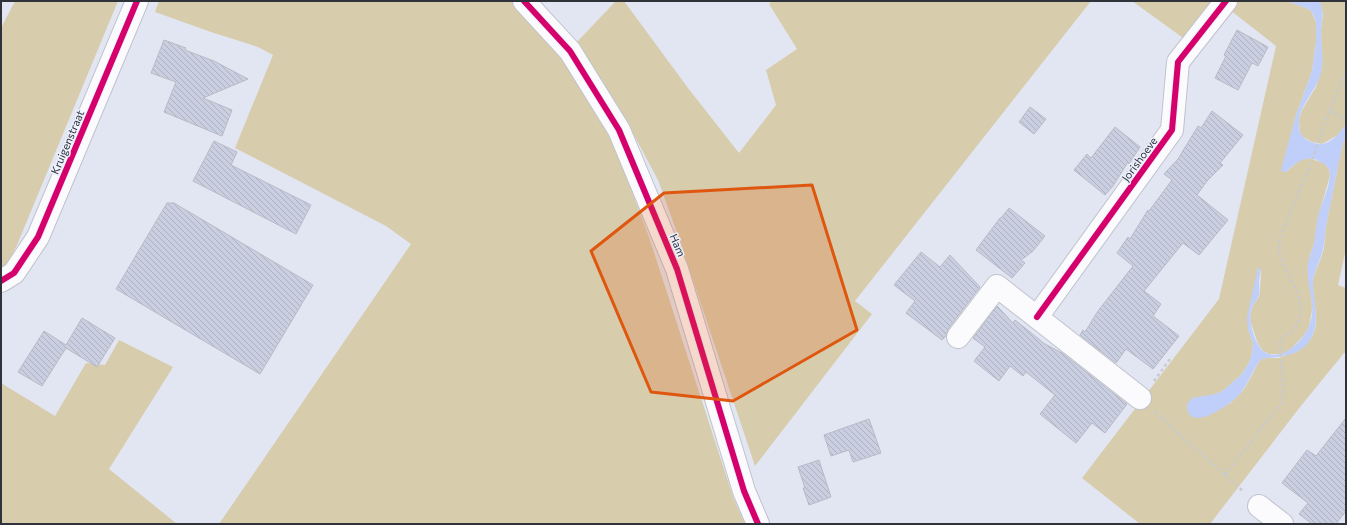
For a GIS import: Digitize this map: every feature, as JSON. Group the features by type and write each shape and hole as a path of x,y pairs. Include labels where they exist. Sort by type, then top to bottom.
{"street":[{"name":"Kruigenstraat","path":"1,281 14,273 38,237 137,1"},
{"name":"Ham","path":"524,1 570,51 619,130 677,269 744,491 758,524"},
{"name":"Jorishoeve","path":"1037,316 1172,130 1178,62 1226,1"},
{"path":"958,336 997,286 1140,398"},
{"path":"1259,506 1282,524"}],"path":[{"path":"1225,475 1282,402 1283,391 1280,341 1296,327 1301,307 1296,291 1280,255 1279,245 1281,234 1310,166 1319,138 1346,71"},
{"path":"1330,110 1346,120"},
{"path":"1170,359 1140,398 1259,506"}],"highlighted area":[{"path":"812,185 857,330 733,401 651,392 591,251 664,193"}],"shaded area":[{"path":"15,1 118,1 17,245 7,264 1,270 1,28"},
{"path":"159,1 514,1 557,51 590,100 618,154 649,237 733,497 745,524 219,524 411,244 386,226 235,148 273,55 258,47 155,12"},
{"path":"616,1 624,1 688,88 739,153 776,105 766,70 797,49 769,4 772,1 1091,1 855,301 872,314 755,466 680,241 658,180 627,122 575,44"},
{"path":"1132,1 1216,1 1186,40"},
{"path":"1237,1 1287,1 1311,11 1316,22 1316,42 1312,71 1296,115 1282,170 1286,172 1300,160 1308,158 1324,163 1329,169 1330,176 1320,210 1314,244 1310,255 1312,310 1309,327 1292,348 1285,353 1269,354 1263,351 1258,344 1250,321 1253,305 1259,297 1260,292 1261,271 1258,268 1248,329 1253,343 1249,363 1242,374 1224,390 1205,397 1229,404 1244,388 1261,359 1279,358 1285,356 1306,344 1313,335 1316,312 1313,280 1324,248 1326,224 1342,146 1346,135 1346,249 1338,285 1346,288 1346,353 1344,353 1300,407 1210,524 1140,524 1082,478 1219,299 1276,46 1230,10"},
{"path":"1320,1 1346,1 1346,124 1338,135 1322,144 1312,142 1303,137 1300,133 1299,119 1302,110 1316,87 1322,67 1321,29 1323,14"},
{"path":"119,340 173,367 109,469 177,524 1,524 1,383 55,416 86,363 105,365"}],"water":[{"path":"1287,1 1320,1 1322,10 1322,68 1317,84 1304,104 1300,115 1299,126 1301,135 1317,144 1323,144 1336,136 1346,124 1346,135 1342,146 1326,224 1323,249 1313,279 1316,314 1315,329 1308,343 1298,351 1286,356 1261,359 1241,392 1226,406 1200,418 1193,417 1188,413 1187,404 1192,398 1216,394 1224,390 1242,374 1249,363 1253,343 1248,329 1247,317 1258,268 1260,268 1259,293 1258,298 1251,310 1250,319 1255,339 1263,351 1270,354 1286,352 1300,340 1309,326 1311,318 1312,303 1308,279 1308,263 1314,243 1318,218 1329,184 1330,173 1325,164 1310,158 1298,162 1286,172 1281,170 1296,115 1312,71 1316,42 1316,22 1311,11"}],"building":[{"path":"1237,30 1268,47 1258,66 1252,63 1238,90 1215,78 1226,56 1224,55"},
{"path":"164,40 214,61 248,79 203,98 232,110 222,136 164,112 176,82 151,73"},
{"path":"1030,107 1046,119 1034,134 1019,122"},
{"path":"1212,111 1243,135 1220,163 1223,165 1207,181 1197,195 1228,220 1199,255 1183,243 1144,291 1161,304 1153,316 1179,336 1153,369 1126,349 1116,363 1080,335 1083,330 1085,332 1098,311 1133,266 1117,253 1128,237 1130,239 1148,210 1149,211 1172,180 1164,174 1178,159 1198,126 1201,128"},
{"path":"1115,127 1140,147 1105,195 1074,170 1087,154 1091,158"},
{"path":"214,141 237,152 231,165 311,205 296,234 193,181"},
{"path":"167,203 174,203 313,285 260,374 116,289"},
{"path":"1009,208 1045,236 1033,251 1021,260 1025,263 1012,278 976,250"},
{"path":"921,252 940,267 950,255 980,287 948,329 946,336 942,340 906,313 915,301 894,285"},
{"path":"997,306 1013,323 1015,320 1045,344 1062,353 1127,404 1105,433 1092,423 1076,443 1040,414 1055,395 1026,372 1023,376 1010,366 999,381 974,361 985,347 973,338"},
{"path":"82,318 115,338 97,367 66,348 42,386 18,372 44,331 66,345"},
{"path":"1346,418 1346,511 1336,524 1312,524 1299,514 1308,503 1282,483 1307,450 1316,456"},
{"path":"869,419 881,453 853,462 849,450 831,456 824,435"},
{"path":"819,460 831,497 809,505 798,467"}],"cycle path":[{"path":"1,281 14,273 38,237 137,1"},
{"path":"524,1 570,51 619,130 677,269 744,491 758,524"},
{"path":"1037,317 1172,130 1178,62 1226,1"}]}
